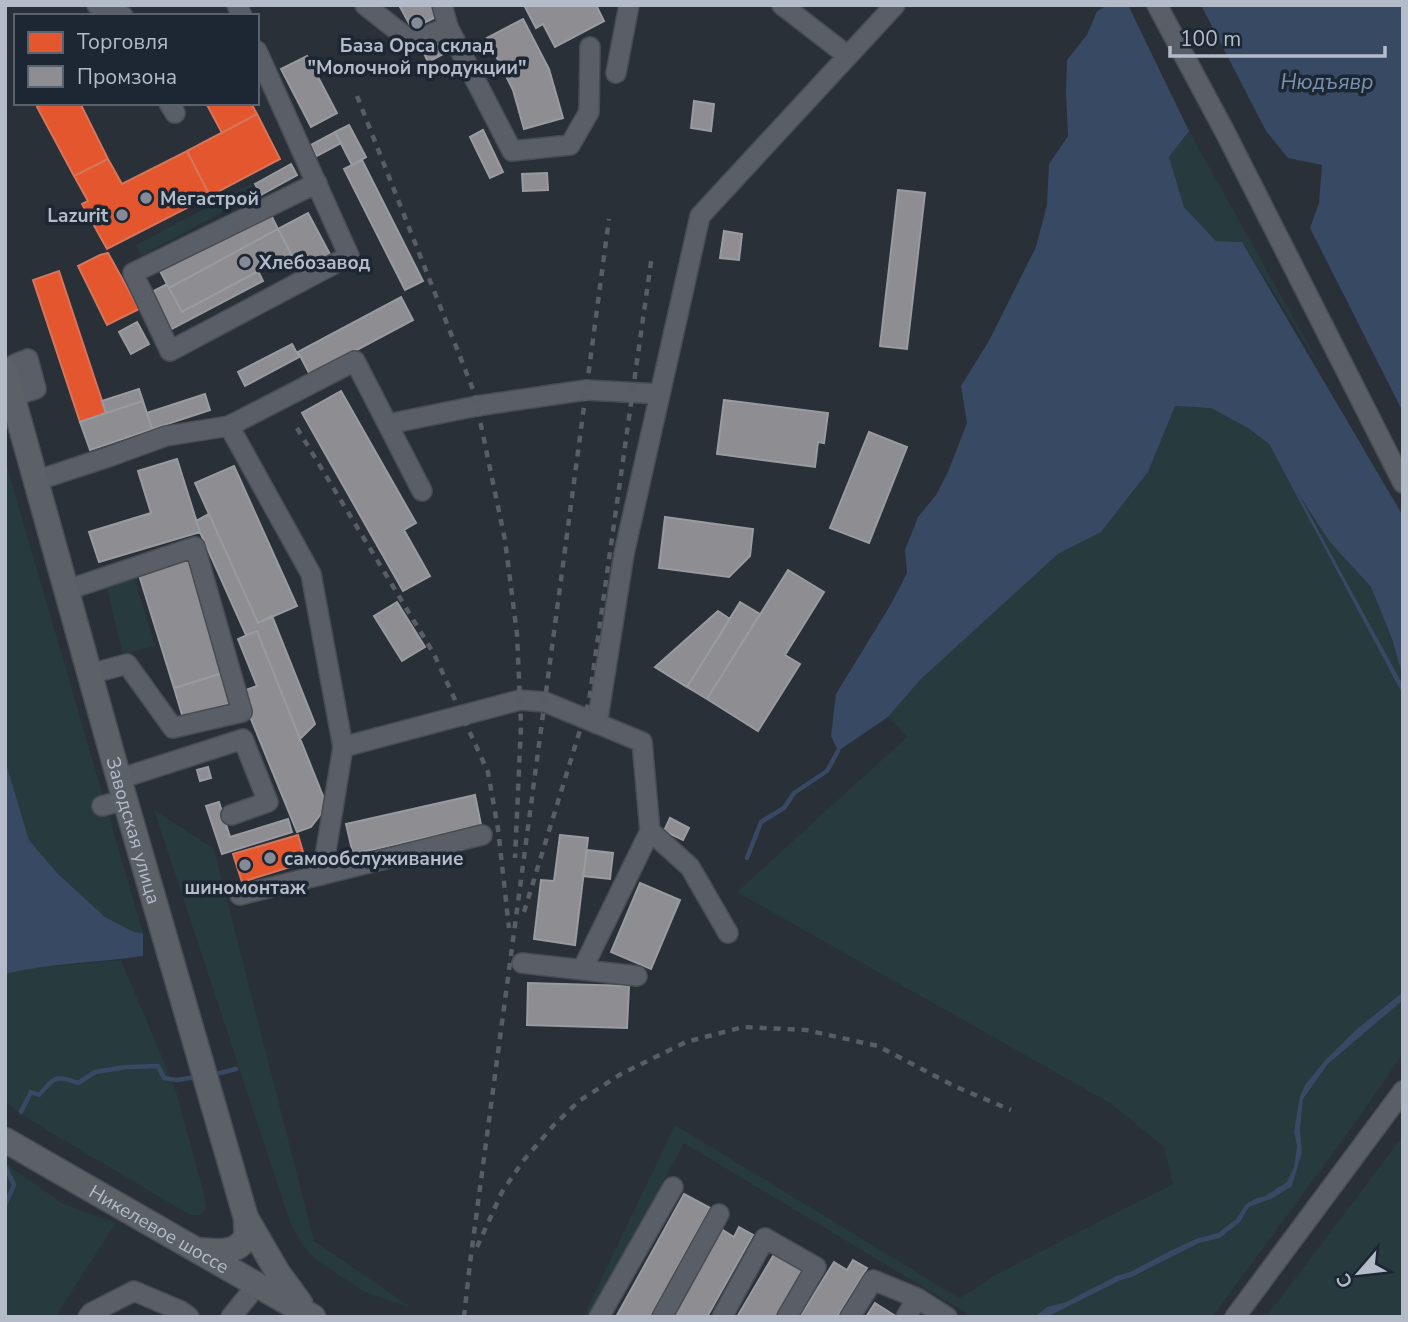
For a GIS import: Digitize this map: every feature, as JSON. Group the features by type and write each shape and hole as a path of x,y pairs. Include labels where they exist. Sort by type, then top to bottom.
{"main road":[{"name":"Заводская улица","path":"10,388 90,674 115,795 205,1074 246,1218 288,1289 311,1316"},
{"name":"Никелевое шоссе","path":"5,1140 311,1316"},
{"path":"197,1250 230,1250 241,1244 247,1235 246,1218"}],"lane":[{"path":"97,5 118,14"},
{"path":"365,5 412,42 448,27"},
{"path":"442,5 448,27 512,151 570,145 589,113 590,47"},
{"path":"616,73 629,5"},
{"path":"782,5 848,56"},
{"path":"597,724 624,554 700,216 895,5"},
{"path":"1157,5 1225,132 1403,483"},
{"path":"259,55 317,183 349,256 170,351 133,273 317,183"},
{"path":"35,481 166,436 229,426 355,361 422,491"},
{"path":"388,424 477,406 586,390 660,394"},
{"path":"229,426 310,574 343,747 322,875"},
{"path":"67,590 195,547 242,712 173,728 127,664 90,674"},
{"path":"343,747 520,700 545,702 642,742 650,831 582,970"},
{"path":"115,795 243,739 268,802 231,815"},
{"path":"650,831 690,867 727,933"},
{"path":"240,895 482,835"},
{"path":"522,963 637,976"},
{"path":"1235,1317 1403,1091"},
{"path":"600,1316 673,1187"},
{"path":"662,1317 719,1214"},
{"path":"722,1317 765,1238 816,1267 787,1317"},
{"path":"850,1317 873,1280 917,1298 947,1317"},
{"path":"232,1317 257,1285"},
{"path":"88,1317 134,1291 189,1317"},
{"path":"906,1317 917,1298"}],"green space":[{"path":"1189,131 1323,371 1242,242 1216,241 1184,207 1169,157"},
{"path":"251,184 256,194 141,256 136,245"},
{"path":"1174,406 1211,408 1248,428 1269,444 1403,695 1403,992 1357,1029 1326,1059 1305,1085 1294,1132 1297,1146 1294,1168 1287,1182 1246,1204 1236,1219 1218,1233 1198,1238 1066,1302 1047,1307 1034,1317 973,1317 684,1143 590,1317 583,1317 675,1125 959,1298 993,1276 1173,1184 1164,1147 1110,1103 737,892 907,737 888,717 921,679 1058,554 1101,532 1148,472"},
{"path":"5,460 143,933 134,932 105,917 57,873 29,840 5,760"},
{"path":"1291,480 1329,541 1371,587 1392,639 1403,685"},
{"path":"134,577 155,646 123,654 106,585"},
{"path":"154,810 214,849 314,1241 412,1308 364,1292 315,1259 291,1225"},
{"path":"121,960 175,1088 204,1194 206,1209 200,1215 190,1215 25,1117 5,1101 5,974 31,968"},
{"path":"1403,1000 1403,1054 1212,1317 1047,1317 1199,1243 1220,1238 1240,1222 1249,1207 1273,1198 1292,1186 1302,1152 1300,1130 1303,1099 1328,1064"},
{"path":"1403,1136 1403,1317 1266,1317"},
{"path":"5,1163 63,1204 116,1223 55,1317 5,1317"}],"water":[{"path":"1108,5 1128,5 1189,131 1169,157 1184,207 1216,241 1242,242 1403,516 1403,677 1392,639 1371,587 1329,541 1298,493 1403,685 1403,695 1269,444 1248,428 1211,408 1175,406 1148,472 1101,532 1058,554 921,679 888,717 838,751 831,736 836,694 907,573 905,550 918,517 936,495 948,472 967,423 961,386 990,339 1036,247 1047,205 1049,164 1068,136 1067,60 1087,35 1097,11"},
{"name":"Нюдъявр","path":"1201,5 1403,5 1403,412 1310,228 1319,203 1322,165 1288,158 1266,131"},
{"path":"5,760 29,840 57,873 105,917 134,932 143,933 143,956 5,974"},
{"path":"1403,992 1403,1000 1328,1064 1303,1099 1300,1130 1302,1152 1292,1186 1273,1198 1249,1207 1240,1222 1220,1238 1199,1243 1051,1315 1034,1317 1047,1307 1066,1302 1198,1238 1218,1233 1236,1219 1246,1204 1287,1182 1294,1167 1297,1146 1294,1132 1300,1096 1305,1085 1326,1059 1357,1029"}],"building: Торговля":[{"path":"81,105 108,159 74,176 37,107"},
{"path":"207,105 252,105 257,114 222,133"},
{"name":"Мегастрой","path":"257,114 280,159 210,196 187,151"},
{"name":"Мегастрой","path":"187,151 210,196 107,249 82,204 88,201 74,176 108,159 122,184"},
{"path":"108,253 139,309 107,325 78,266"},
{"path":"59,271 106,413 80,422 33,280"},
{"name":"самообслуживание","path":"298,835 306,862 242,882 233,854"}],"building: Промзона":[{"name":"База Орса склад \"Молочной продукции\"","path":"399,5 432,5 438,16 412,29"},
{"path":"524,5 596,5 604,21 555,47 543,24 536,28"},
{"path":"523,19 549,69 563,118 524,129 513,90 487,38"},
{"path":"436,41 443,54 428,62 422,49"},
{"path":"307,56 337,113 311,127 281,69"},
{"path":"694,101 714,104 711,131 691,128"},
{"path":"349,125 366,157 352,165 335,132"},
{"path":"483,130 503,172 490,178 470,137"},
{"path":"335,132 341,143 317,156 311,145"},
{"path":"362,160 423,281 405,290 344,169"},
{"path":"291,164 297,175 261,195 255,184"},
{"path":"547,173 548,190 523,191 522,174"},
{"path":"898,190 925,193 907,349 880,346"},
{"path":"270,213 278,229 169,288 160,271"},
{"path":"308,213 332,258 302,274 278,229"},
{"name":"Хлебозавод","path":"278,229 291,254 182,312 169,288"},
{"path":"724,231 742,234 739,260 720,258"},
{"path":"258,271 263,281 168,331 148,294 167,284 182,312"},
{"path":"401,297 413,320 310,375 298,352"},
{"path":"137,322 149,344 131,354 119,332"},
{"path":"292,344 299,357 245,386 238,372"},
{"path":"139,389 143,401 106,413 102,401"},
{"path":"341,391 416,523 404,530 430,576 403,591 302,413"},
{"path":"205,394 210,410 152,429 147,413"},
{"path":"724,400 828,413 824,443 818,442 815,467 717,454"},
{"path":"143,401 152,429 90,450 80,422"},
{"path":"869,432 907,447 869,543 830,528"},
{"path":"177,459 200,532 99,562 89,532 151,513 138,471"},
{"path":"234,466 297,606 258,623 195,483"},
{"path":"209,514 258,623 272,616 315,724 300,739 257,631 246,635 200,532 196,521"},
{"path":"665,517 753,529 750,556 729,577 659,568"},
{"path":"188,560 223,673 174,688 139,575"},
{"path":"788,570 824,592 785,655 800,664 758,731 707,699"},
{"path":"397,602 425,647 402,661 374,616"},
{"path":"740,602 760,614 707,699 687,687"},
{"path":"718,611 730,619 687,687 655,667"},
{"path":"257,631 327,806 311,827 297,832 240,692 257,686 238,639"},
{"path":"223,673 232,703 183,718 174,688"},
{"path":"208,767 211,778 200,781 197,770"},
{"path":"475,795 481,825 353,854 346,824"},
{"path":"219,802 230,837 288,819 292,832 222,854 206,806"},
{"path":"670,818 689,828 683,840 664,831"},
{"path":"560,835 588,838 575,945 534,939 541,880 554,881"},
{"path":"587,850 613,853 610,879 583,876"},
{"path":"640,883 680,900 651,969 611,952"},
{"path":"528,983 629,986 627,1028 527,1025"},
{"path":"684,1194 710,1208 650,1317 616,1317"},
{"path":"739,1227 753,1235 707,1317 671,1317 721,1229 734,1237"},
{"path":"776,1251 806,1268 777,1317 737,1317"},
{"path":"853,1260 867,1268 837,1317 800,1317 834,1262 847,1270"},
{"path":"875,1303 897,1317 866,1317"}],"waterway":[{"path":"747,858 761,822 784,808 794,793 827,771 838,751"},
{"path":"21,1112 31,1092 39,1095 52,1081 60,1078 78,1083 95,1072 158,1066 164,1078 177,1080 196,1077"},
{"path":"212,1075 236,1069"},
{"path":"5,1166 14,1185 5,1205"}],"railway":[{"path":"357,96 474,392 505,540 517,634 521,725 515,858"},
{"path":"464,1317 609,219"},
{"path":"524,912 589,701 652,255"},
{"path":"297,428 434,654 488,772 498,829 509,928"},
{"path":"477,1247 502,1192 523,1161 579,1101 621,1074 686,1042 743,1027 806,1030 878,1046 954,1086 1011,1110"}],"place":[{"name":"База Орса склад \"Молочной продукции\"","path":"417,23"},
{"name":"Мегастрой","path":"146,198"},
{"name":"Lazurit","path":"122,215"},
{"name":"Хлебозавод","path":"245,262"},
{"name":"самообслуживание","path":"270,858"},
{"name":"шиномонтаж","path":"245,865"}]}
